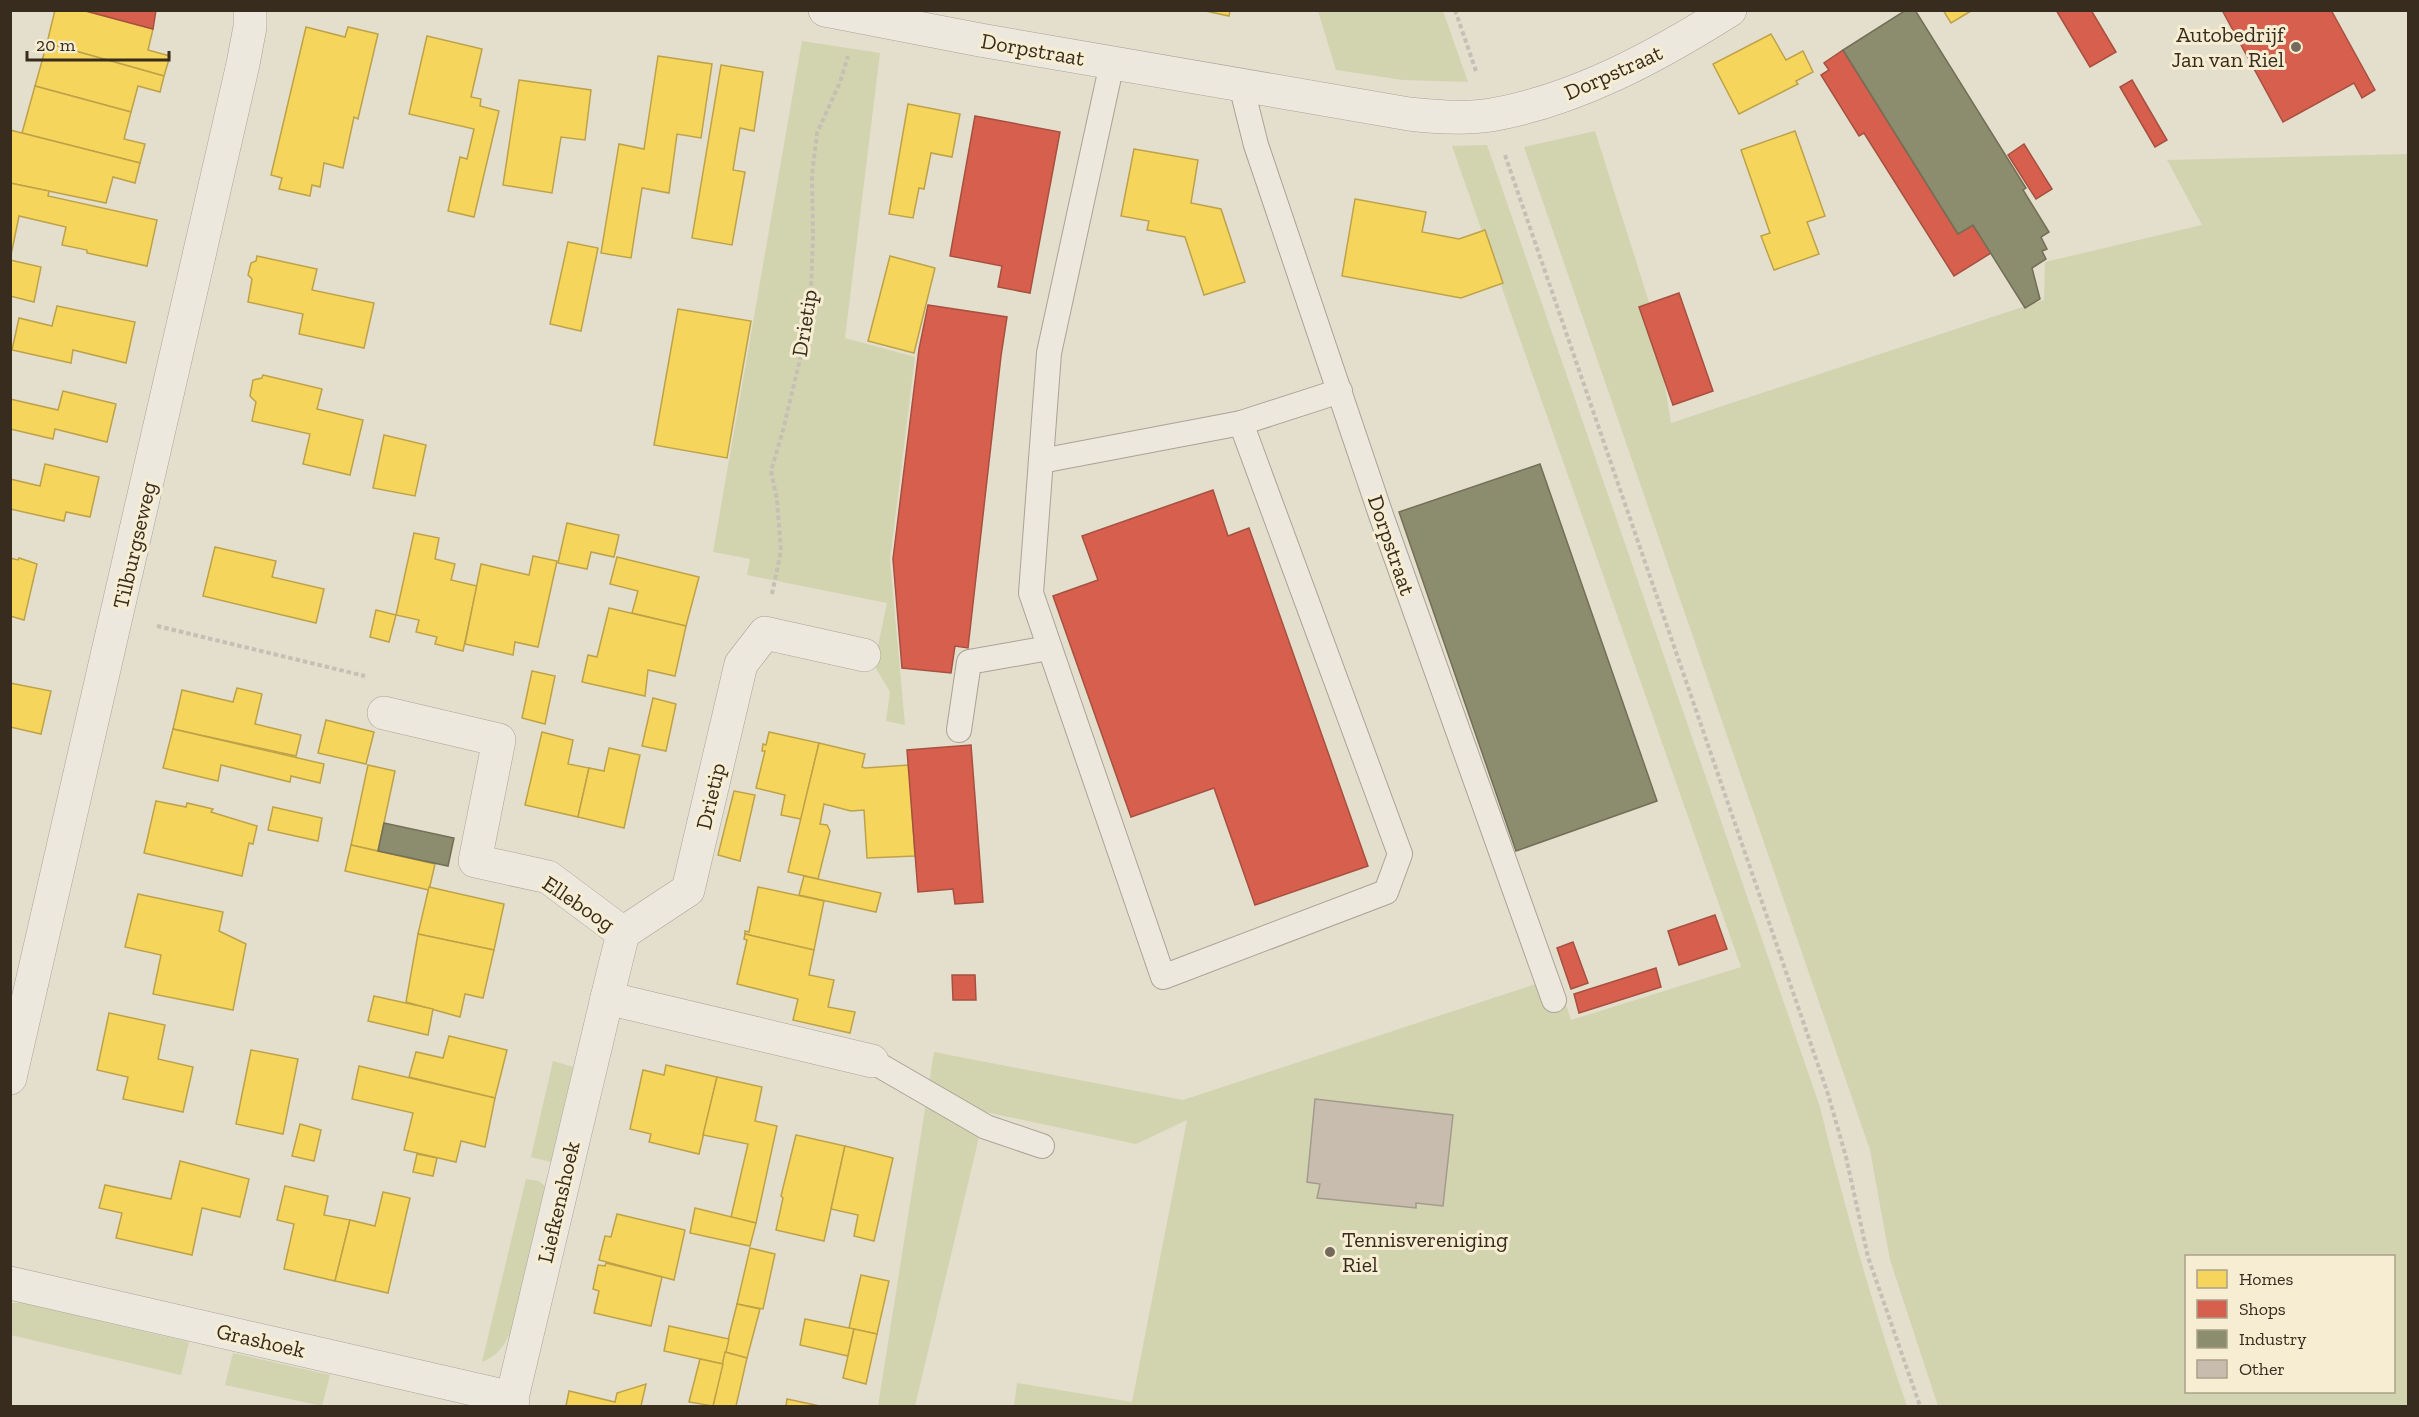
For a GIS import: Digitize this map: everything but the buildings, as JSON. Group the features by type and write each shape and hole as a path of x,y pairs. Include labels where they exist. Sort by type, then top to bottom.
{"street":[{"name":"Tilburgseweg","path":"10,1078 16,1028 117,617 243,64 250,27 250,10"},
{"name":"Dorpstraat","path":"825,10 876,16 1112,63 1409,114 1491,115 1576,92 1643,60 1692,21 1730,10"},
{"path":"765,633 864,655"},
{"name":"Drietip","path":"623,933 688,890 741,664 765,633"},
{"name":"Elleboog","path":"384,713 499,740 475,861 548,877 623,933 607,998"},
{"path":"607,998 872,1061"},
{"name":"Liefkenshoek","path":"512,1402 607,998"},
{"name":"Grashoek","path":"10,1283 512,1402"}],"lane":[{"path":"1112,63 1049,353 1031,593 1163,977 1386,892 1400,854 1241,423"},
{"name":"Dorpstraat","path":"1241,86 1256,145 1382,518 1554,1000"},
{"path":"1041,461 1241,423 1340,391"},
{"path":"959,730 969,662 1049,648"},
{"path":"872,1061 986,1127 1042,1146"}],"path":[{"path":"1455,10 1828,1094 1846,1157 1868,1257 1920,1407"},
{"name":"Drietip","path":"765,633 781,551 777,500 771,471 810,318 813,236 812,175 817,133 840,82 876,16"},
{"path":"117,617 391,682 384,713"}],"green space":[{"path":"1318,11 1443,11 1468,82 1403,80 1336,70"},
{"path":"802,41 880,53 845,338 915,357 890,560 905,725 886,721 890,692 874,665 887,603 747,575 750,559 713,552"},
{"path":"1595,131 1654,318 1671,423 2044,300 2045,262 2202,225 2167,160 2408,154 2408,1406 1938,1406 1890,1260 1870,1150 1524,147"},
{"path":"1487,145 1820,1107 1860,1258 1907,1406 1014,1406 1017,1383 1132,1402 1187,1120 1136,1144 985,1112 915,1406 878,1406 934,1052 1183,1100 1557,977 1571,1020 1741,967 1452,146"},
{"path":"553,1061 573,1067 551,1162 531,1157"},
{"path":"526,1179 539,1181 545,1186 514,1325 498,1351 482,1362"},
{"path":"10,1303 24,1303 189,1342 181,1375 11,1335"},
{"path":"233,1353 330,1375 322,1406 225,1385"}],"place":[{"name":"Autobedrijf Jan van Riel","path":"2296,47"},
{"name":"Tennisvereniging Riel","path":"1330,1252"}]}
